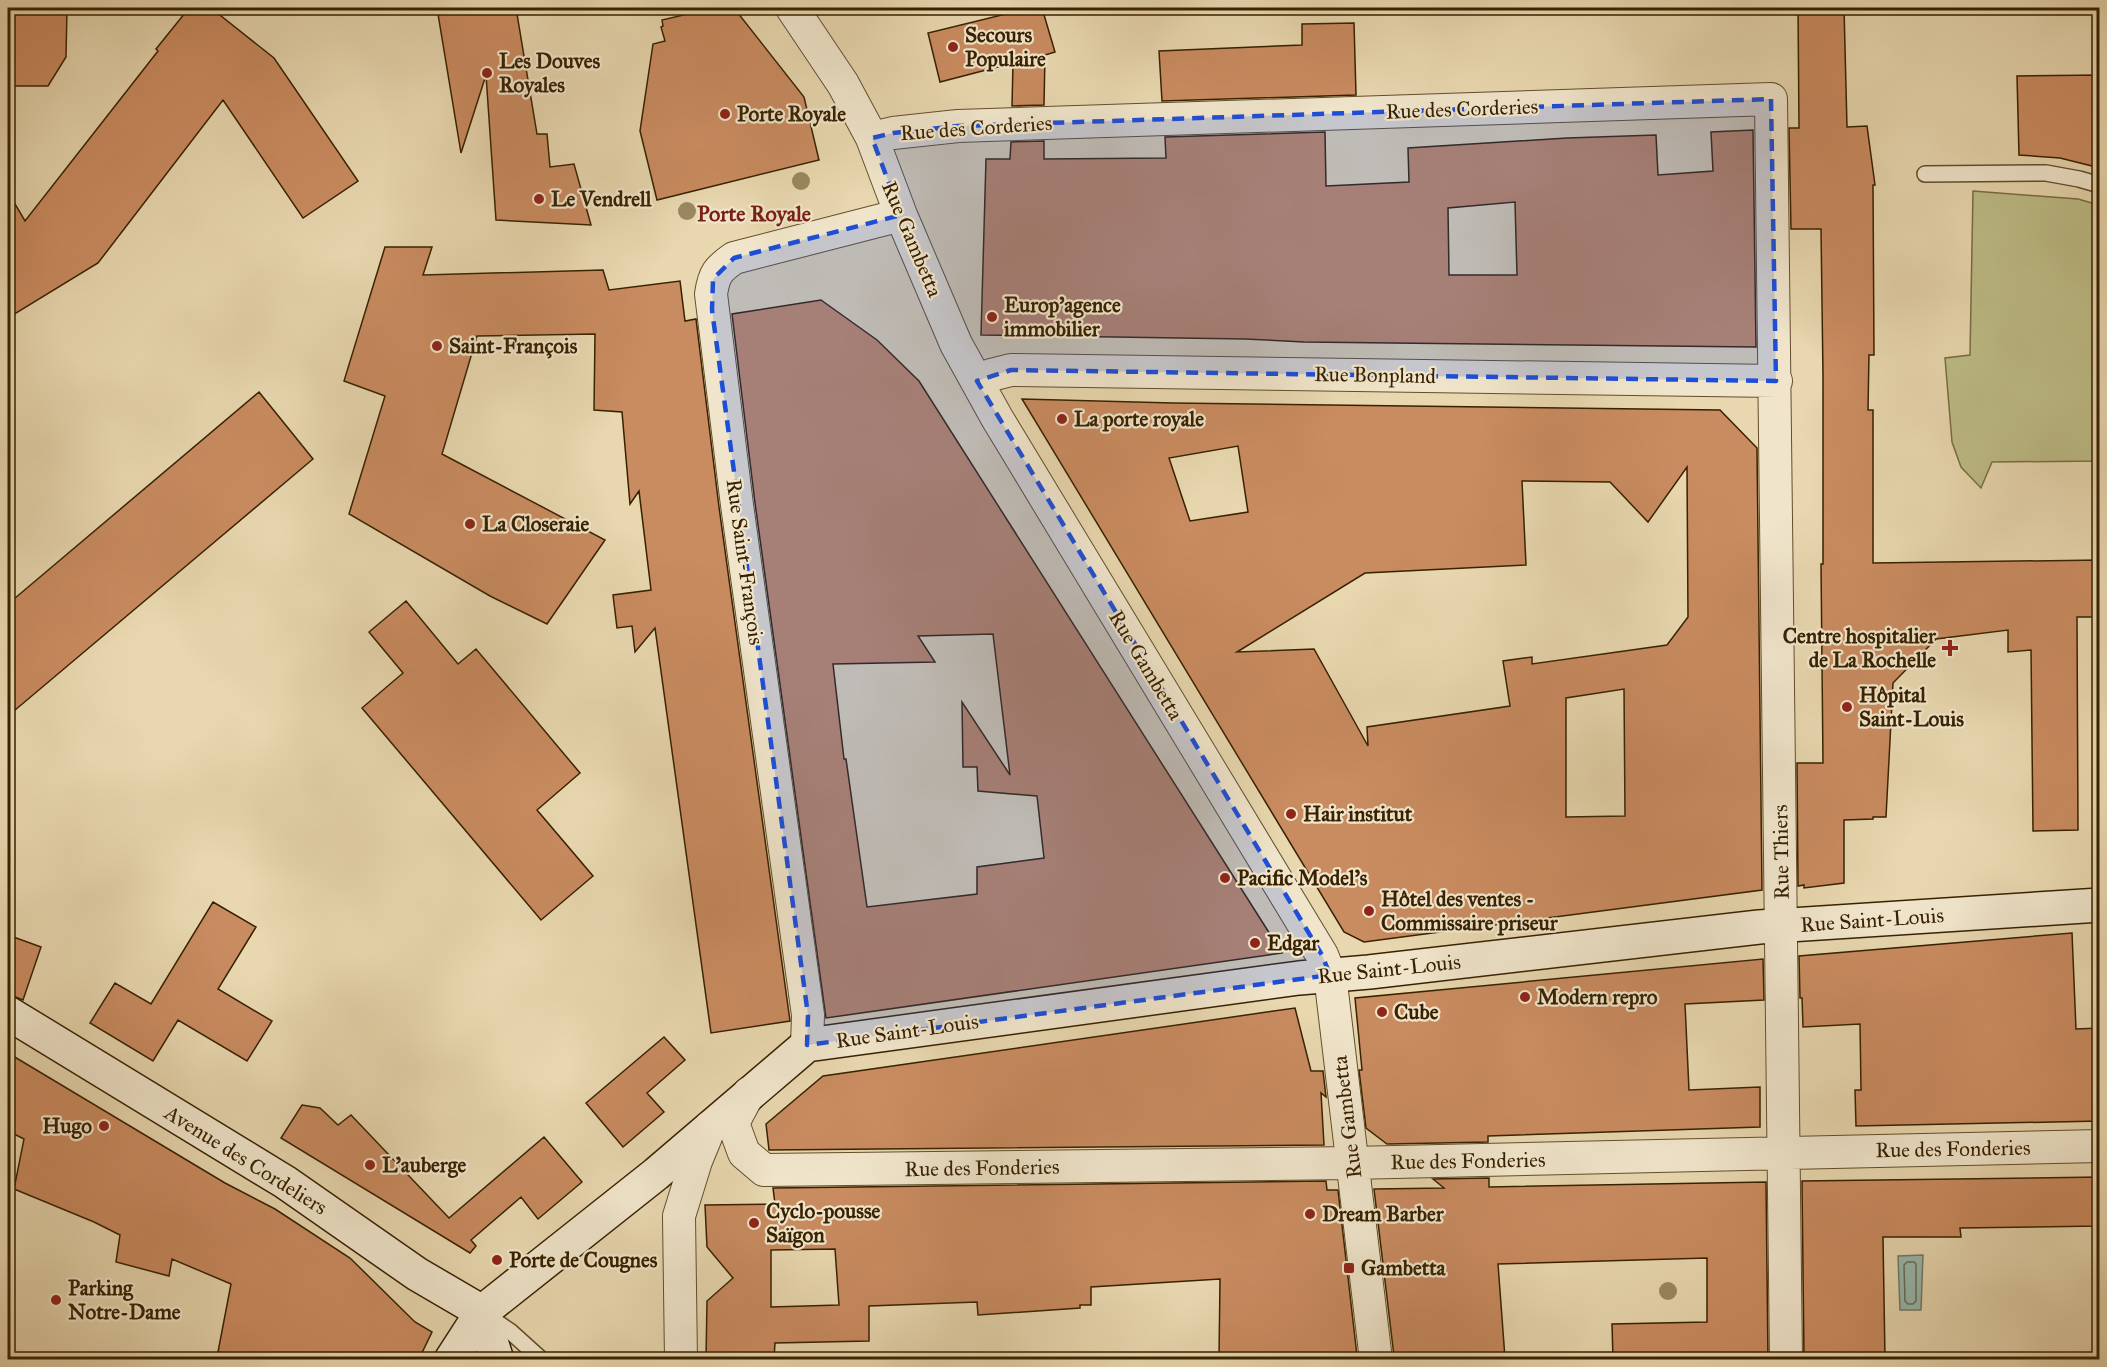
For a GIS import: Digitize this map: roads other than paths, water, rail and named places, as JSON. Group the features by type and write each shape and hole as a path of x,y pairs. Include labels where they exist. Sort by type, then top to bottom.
{"street":[{"name":"Rue Gambetta","path":"792,8 843,84 872,138 901,215 956,344 1003,429 1323,955 1330,975 1376,1359"},
{"name":"Rue des Corderies","path":"872,138 893,133 958,126 1771,99 1776,381"},
{"name":"Rue Saint-François","path":"807,1045 808,1015 737,505 711,294 713,279 721,267 734,258 901,215"},
{"name":"Rue Bonpland","path":"977,381 1011,370 1776,381"},
{"name":"Rue Thiers","path":"1776,381 1786,1359"},
{"name":"Rue Saint-Louis","path":"451,1359 482,1312 604,1216 807,1045 1330,975 1781,926 2100,905"},
{"name":"Avenue des Cordeliers","path":"8,1013 285,1182 417,1274 482,1312"},
{"name":"Rue des Fonderies","path":"749,1093 733,1123 744,1153 764,1170 1353,1163 2100,1146"},
{"path":"681,1359 679,1216 696,1161 711,1127"},
{"path":"482,1312 497,1359"}],"lane":[{"path":"1925,174 2046,172 2100,185"},
{"path":"482,1312 511,1332 542,1359"}],"water":[{"path":"1923,1255 1921,1310 1900,1310 1898,1256"}],"place":[{"name":"Secours Populaire","path":"953,47"},
{"name":"Les Douves Royales","path":"487,73"},
{"name":"Porte Royale","path":"725,114"},
{"name":"Le Vendrell","path":"539,199"},
{"name":"Europ'agence immobilier","path":"992,317"},
{"name":"Saint-François","path":"437,346"},
{"name":"La porte royale","path":"1062,419"},
{"name":"La Closeraie","path":"470,524"},
{"name":"Centre hospitalier de La Rochelle","path":"1950,648"},
{"name":"Hôpital Saint-Louis","path":"1847,707"},
{"name":"Hair institut","path":"1291,814"},
{"name":"Pacific Model's","path":"1225,878"},
{"name":"Hôtel des ventes - Commissaire priseur","path":"1369,911"},
{"name":"Edgar","path":"1255,943"},
{"name":"Modern repro","path":"1525,997"},
{"name":"Cube","path":"1382,1012"},
{"name":"Hugo","path":"104,1126"},
{"name":"L'auberge","path":"370,1165"},
{"name":"Dream Barber","path":"1310,1214"},
{"name":"Cyclo-pousse Saïgon","path":"754,1223"},
{"name":"Porte de Cougnes","path":"497,1260"},
{"name":"Gambetta","path":"1349,1268"},
{"name":"Parking Notre-Dame","path":"56,1300"}],"district":[{"name":"Porte Royale","path":"754,213"}]}
